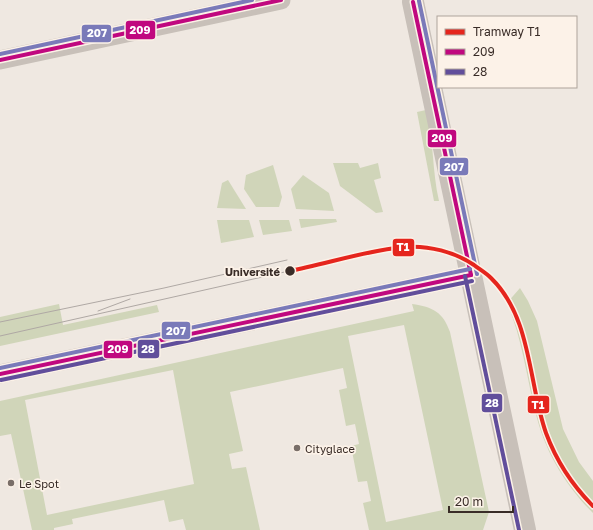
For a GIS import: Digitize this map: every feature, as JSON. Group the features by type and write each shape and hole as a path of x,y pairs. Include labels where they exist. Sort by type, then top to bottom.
{"street":[{"path":"0,60 281,0"},
{"path":"410,1 471,275 524,530"},
{"path":"0,374 471,275"}],"green space":[{"path":"426,110 429,121 439,201 434,201 417,112"},
{"path":"333,163 358,163 360,168 378,163 381,178 374,180 383,212 376,213 340,186"},
{"path":"273,165 282,197 279,207 256,207 244,189 246,175"},
{"path":"303,175 329,193 334,211 296,209 291,189"},
{"path":"228,180 246,209 217,208 222,183"},
{"path":"299,219 336,219 337,222 301,228"},
{"path":"217,220 249,220 254,237 221,243"},
{"path":"259,220 289,220 292,231 263,235"},
{"path":"520,288 537,321 563,429 579,462 593,481 593,513 573,490 556,466 539,425 520,343 507,303"},
{"path":"59,304 63,325 157,305 159,312 0,346 0,317"},
{"path":"412,304 431,309 440,315 450,332 489,512 483,530 369,530 363,503 371,501 367,481 358,482 351,446 359,444 355,424 346,426 339,390 347,388 343,368 230,392 243,451 229,454 232,469 246,467 260,530 186,530 183,519 169,522 164,500 72,519 73,524 54,528 54,530 32,530 11,434 0,436 0,401 414,311","holes":["404,325 443,510 386,522 348,336","173,370 194,484 47,515 25,400"]}],"tram line":[{"name":"T1","path":"289,271 376,251 405,247 423,247 441,250 458,256 467,260 487,274 504,294 522,331 540,413 550,443 572,481 593,506"},
{"path":"0,322 164,288 287,260"},
{"path":"0,336 289,271"},
{"path":"98,311 130,299"}],"transit line":[{"name":"207","path":"0,54 252,0"},
{"name":"209","path":"0,60 281,0"},
{"name":"207","path":"419,1 437,86"},
{"name":"209","path":"413,2 471,275"},
{"name":"207","path":"437,88 477,274"},
{"name":"207","path":"0,368 470,269"},
{"name":"209","path":"0,374 471,275"},
{"name":"28","path":"465,276 519,530"},
{"name":"28","path":"1,380 472,281"}],"place":[{"name":"Université","path":"290,271"},
{"name":"Cityglace","path":"297,448"},
{"name":"Le Spot","path":"11,483"}]}
